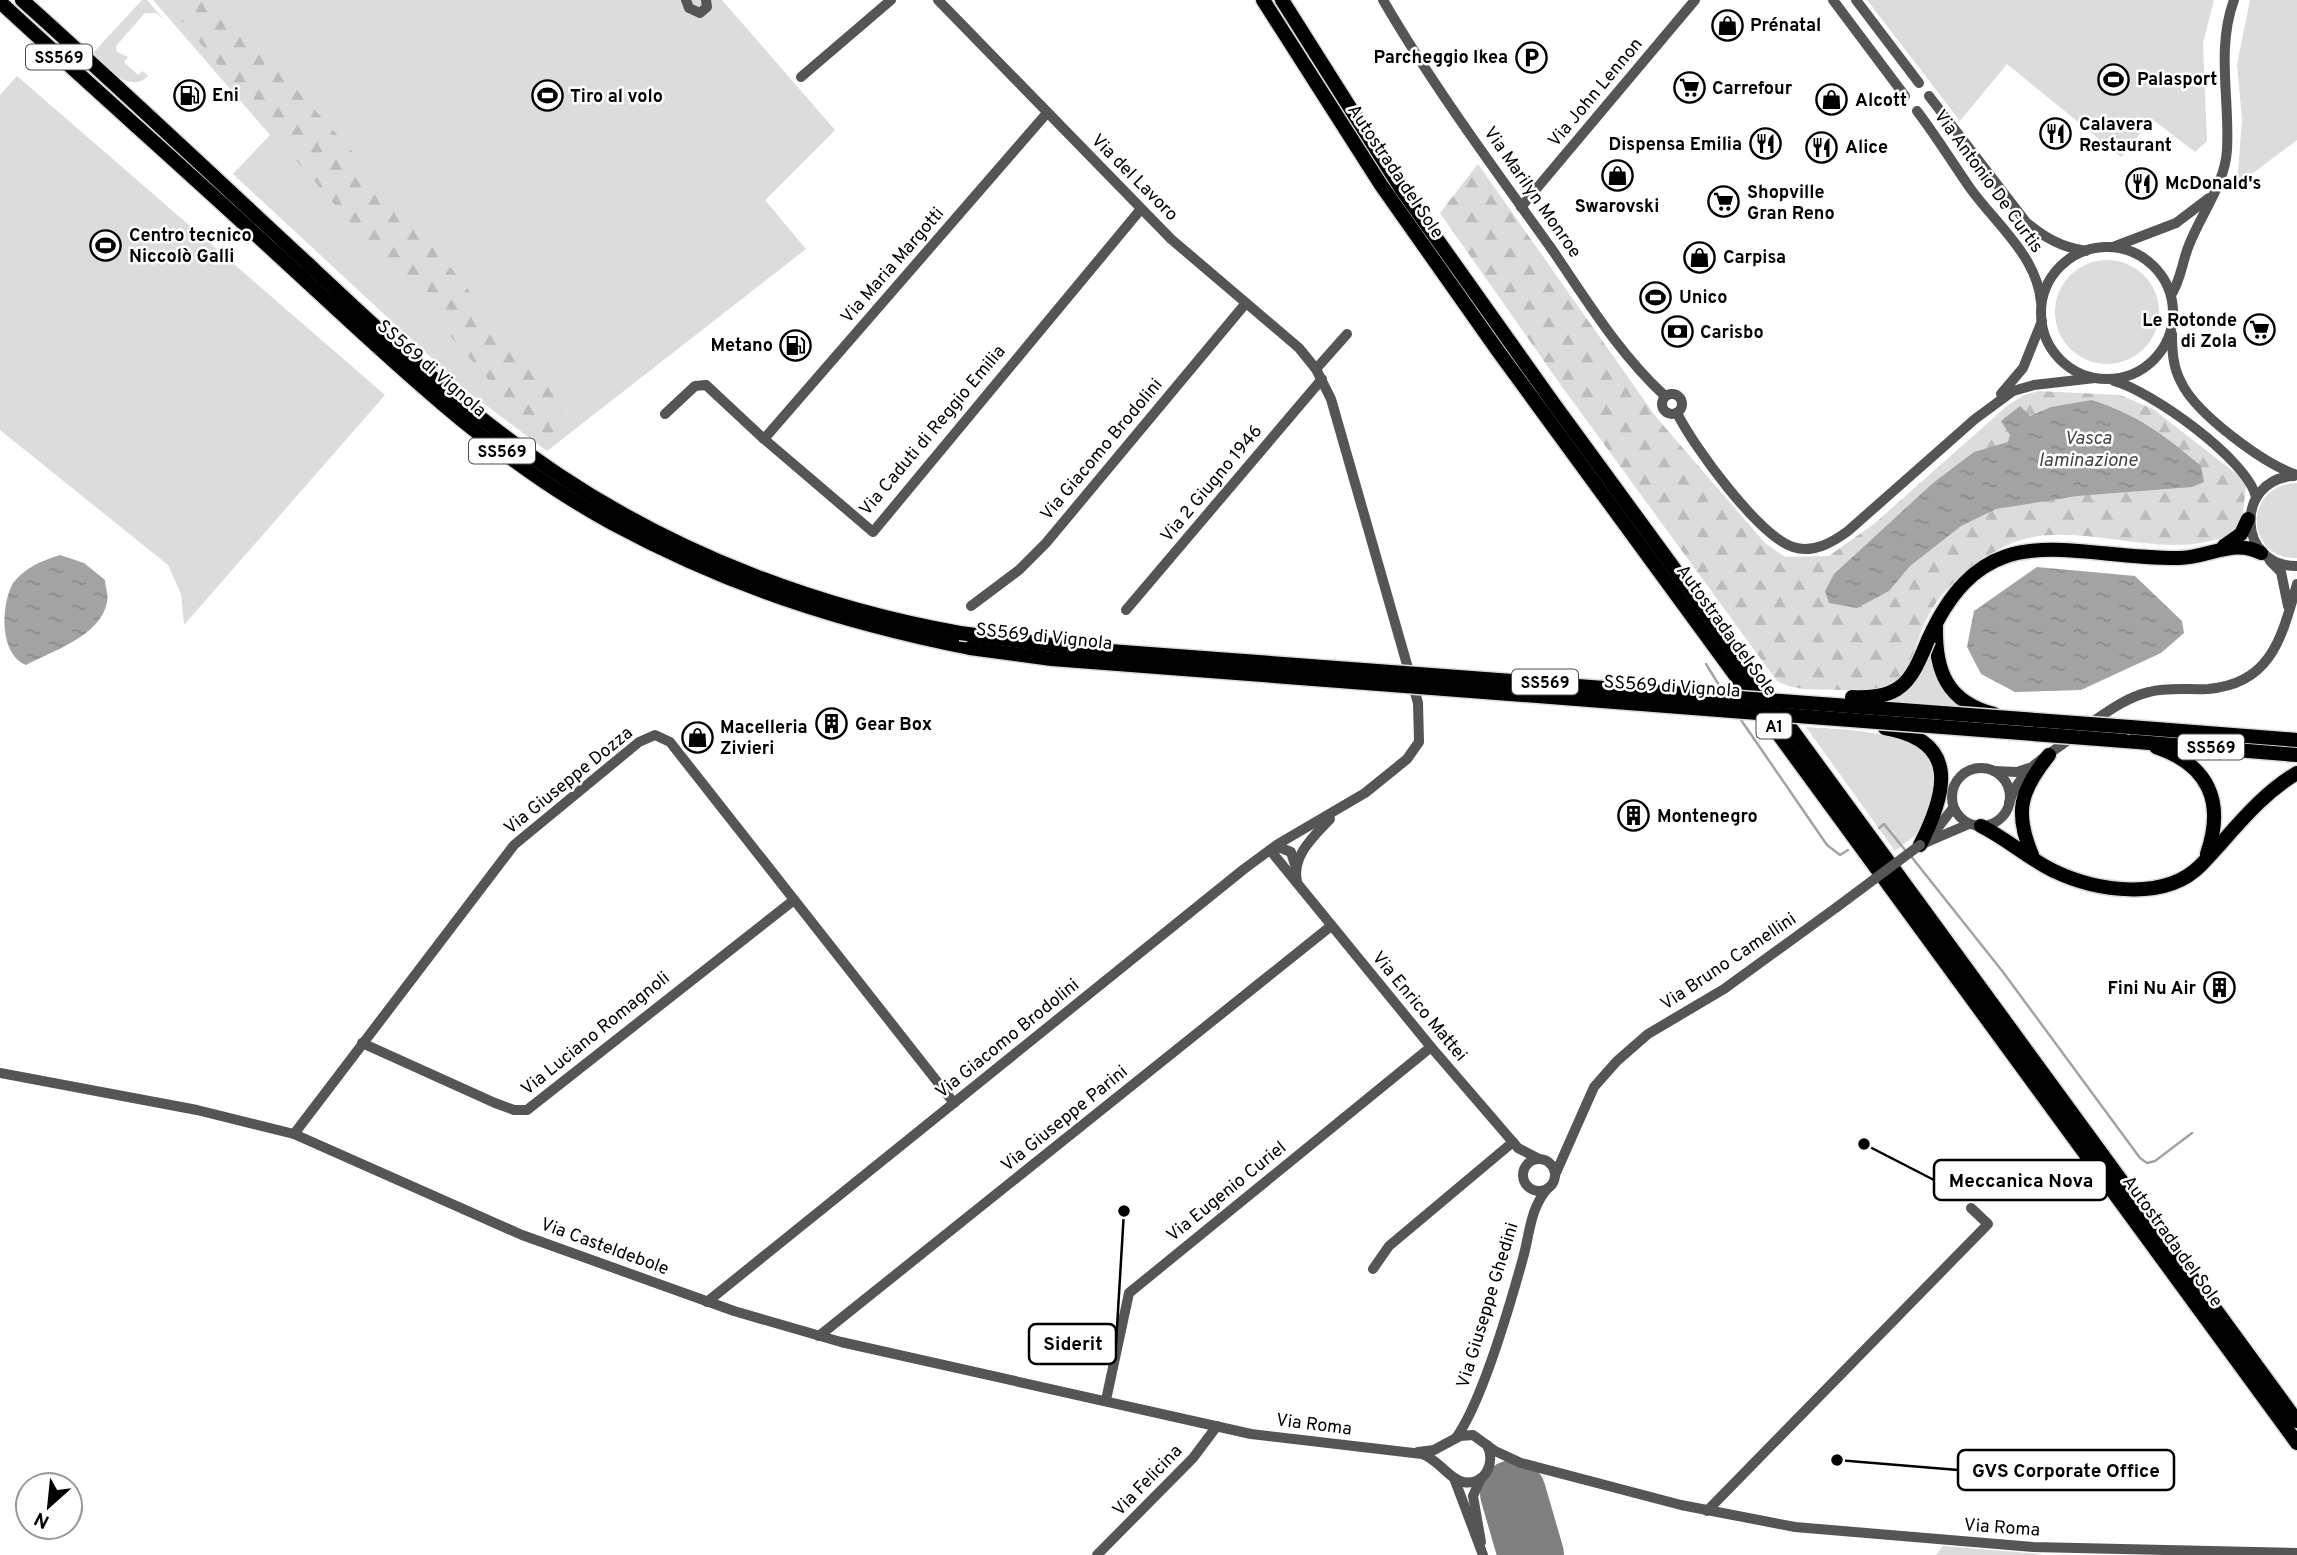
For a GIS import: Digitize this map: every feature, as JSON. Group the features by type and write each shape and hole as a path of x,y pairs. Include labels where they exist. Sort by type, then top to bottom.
{"highway":[{"name":"SS569 di Vignola","path":"22,0 395,345 462,404 560,476 652,529 734,567 854,609 960,633 1082,649 2016,719 2131,736 2297,755"},
{"name":"Autostrada del Sole","path":"1263,0 1381,185 1498,351 2297,1443"},
{"name":"Autostrada del Sole","path":"1282,0 1402,190 1546,392 2297,1421"},
{"name":"SS569 di Vignola","path":"0,2 444,406 552,486 611,522 679,557 779,599 856,624 970,648 1052,659 1850,719 2131,736 2297,740"},
{"path":"2217,550 2236,538 2248,519"},
{"path":"1714,695 1885,696 1908,681 1949,598 1978,571 2010,553 2037,548 2134,558 2190,558 2242,546 2264,555"},
{"path":"1936,622 1937,663 1948,685 1958,696 1979,710 2016,719"},
{"path":"1850,719 1905,732 1922,740 1933,751 1943,777 1937,813 1925,842"},
{"path":"2131,736 2188,762 2204,778 2212,797 2215,821 2206,859"},
{"path":"2033,856 2021,823 2021,809 2030,780 2049,755"},
{"path":"1975,825 2071,878 2110,886 2148,889 2178,881 2206,859 2277,785 2297,773"}],"street":[{"path":"685,0 688,8 700,13 707,7 706,0"},
{"path":"801,77 891,0"},
{"name":"Via del Lavoro","path":"938,0 1141,209 1299,348 1322,379 1404,653 1420,716 1419,742 1407,759 1336,811"},
{"name":"Via Marilyn Monroe","path":"1383,0 1401,32 1521,207 1635,366 1665,396 1662,404 1664,410 1677,413 1701,454 1774,538 1795,548 1831,544 1985,411"},
{"name":"Via John Lennon","path":"1521,207 1695,0"},
{"path":"1833,0 1905,96"},
{"path":"1856,0 1919,83"},
{"path":"2171,296 2178,285 2188,245 2223,172 2227,151 2224,37 2234,0"},
{"name":"Via Antonio De Curtis","path":"1929,96 2026,222 2046,238 2066,248 2086,251"},
{"name":"Via Antonio De Curtis","path":"1917,111 2028,264 2040,292 2042,317"},
{"name":"Via Maria Margotti","path":"764,439 1047,113"},
{"path":"1985,411 2023,368 2042,317 2043,299 2054,274 2063,264 2086,251 2112,247 2176,223 2209,198"},
{"name":"Via Caduti di Reggio Emilia","path":"665,414 695,387 706,385 764,439 873,531 1141,209"},
{"path":"2112,247 2144,259 2161,275 2171,296 2173,357 2187,393 2264,460 2297,476"},
{"name":"Via Giacomo Brodolini","path":"971,606 1019,570 1046,542 1246,303"},
{"path":"2042,317 2054,352 2072,368 2095,378"},
{"path":"1985,411 2012,391 2023,388 2130,375 2150,364 2164,347 2172,325"},
{"path":"1316,369 1347,334"},
{"name":"Via 2 Giugno 1946","path":"1126,610 1322,379"},
{"path":"2108,379 2144,394 2188,424 2242,469 2256,497"},
{"path":"2289,614 2281,572 2253,540 2248,519 2256,497 2274,481 2297,476"},
{"path":"2264,555 2277,563 2297,566"},
{"path":"1975,825 1954,808 1952,792 1964,773 1978,768 2017,772 2029,768 2133,697 2150,691 2220,688 2238,683 2257,672 2275,649 2297,584"},
{"name":"Via Giuseppe Dozza","path":"294,1134 514,845 639,742 655,735 670,742 954,1103"},
{"path":"1925,842 1999,820 2014,787 2029,768"},
{"path":"1993,771 2008,788 2009,803"},
{"path":"1925,842 1954,808"},
{"path":"1296,870 1306,846 1336,811"},
{"name":"Via Giacomo Brodolini","path":"707,1301 1270,850 1336,811"},
{"name":"Via Bruno Camellini","path":"1548,1188 1574,1137 1594,1087 1648,1034 1724,989 1925,842"},
{"path":"1270,850 1287,849 1293,856 1298,884"},
{"name":"Via Enrico Mattei","path":"1270,850 1431,1048 1516,1145 1540,1159"},
{"name":"Via Luciano Romagnoli","path":"362,1043 495,1103 514,1110 527,1111 794,900"},
{"name":"Via Giuseppe Parini","path":"819,1336 1331,926"},
{"name":"Via Eugenio Curiel","path":"1106,1400 1129,1293 1431,1048"},
{"name":"Via Casteldebole","path":"0,1073 197,1110 294,1134 522,1235 707,1301 819,1336 1213,1426"},
{"path":"1548,1188 1539,1191 1527,1186 1524,1170 1528,1163 1559,1152 1574,1137"},
{"path":"1373,1269 1389,1246 1516,1145"},
{"name":"Via Enrico Mattei","path":"1516,1145 1524,1170"},
{"path":"1540,1159 1550,1163 1555,1175"},
{"name":"Via Giuseppe Ghedini","path":"1527,1186 1534,1209"},
{"name":"Via Giuseppe Ghedini","path":"1454,1439 1472,1410 1522,1259 1534,1209 1548,1188"},
{"path":"1707,1511 1987,1224 1971,1208"},
{"name":"Via Giuseppe Ghedini","path":"1472,1410 1473,1421 1486,1443"},
{"name":"Via Roma","path":"1213,1426 1285,1439 1415,1453 1430,1457 1445,1467 1454,1478 1482,1552"},
{"name":"Via Felicina","path":"1097,1555 1193,1458 1213,1426"},
{"name":"Via Roma","path":"1415,1453 1433,1450 1454,1439 1473,1435 1521,1463"},
{"path":"1445,1467 1444,1455 1454,1439"},
{"path":"1482,1552 1473,1496 1490,1466 1491,1453 1486,1443"},
{"name":"Via Roma","path":"1490,1466 1502,1462 1521,1463 1707,1511 1831,1531 2067,1552 2297,1553"},
{"path":"1454,1478 1466,1482 1481,1478"}],"green space":[{"path":"142,0 147,0 164,20 156,13 145,13 116,46 117,52 128,57 124,62 138,75 143,71 148,76 141,81 126,81 92,54"},
{"path":"153,0 722,0 835,130 765,200 806,249 547,451 467,391 233,174 270,135"},
{"path":"165,0 215,0 403,207 481,306 542,377 564,409 551,436 539,437 293,157"},
{"name":"Palasport","path":"1867,0 2214,0 2203,43 2207,141 2195,152 2152,119 2121,157 2007,64 1960,121"},
{"path":"2250,0 2297,0 2297,140 2237,185 2242,120 2237,64"},
{"name":"Centro tecnico Niccolò Galli","path":"17,76 385,395 184,625 181,594 168,565 0,430 0,95"},
{"path":"1478,164 1656,417 1765,543 1785,557 1829,556 1875,523 2007,406 2024,395 2039,391 2120,395 2153,409 2238,475 2246,486 2243,513 2231,534 2203,543 2173,545 2052,535 2023,539 1988,556 1948,588 1925,623 1908,669 1900,679 1888,686 1868,690 1807,689 1785,685 1777,681 1560,384 1440,213"},
{"path":"2107,260 2127,264 2144,275 2155,292 2159,312 2155,332 2144,349 2127,360 2107,364 2087,360 2070,349 2059,332 2055,312 2059,292 2070,275 2087,264"},
{"path":"2297,483 2297,558 2280,555 2267,547 2259,535 2257,521 2259,507 2267,495 2279,487"},
{"path":"1931,644 1934,664 1941,680 1965,707 1889,702 1907,691 1918,679"},
{"path":"1806,727 1895,738 1916,746 1931,758 1939,775 1936,797 1922,829 1895,851"},
{"path":"1943,1546 2040,1554 2042,1555 1936,1555"}],"water":[{"name":"Vasca laminazione","path":"2092,400 2138,420 2163,436 2201,466 2204,482 2192,487 2077,496 1996,509 1961,526 1910,566 1889,591 1857,608 1829,603 1825,591 1834,574 1933,483 1974,452 2008,442 2010,435 2001,421 2020,406 2030,416 2051,407"},
{"path":"60,555 84,563 105,580 107,602 103,614 86,633 26,665 17,660 7,641 5,617 9,593 18,577 40,562"},
{"path":"2037,567 2135,576 2182,621 2184,633 2161,653 2081,690 2015,692 1981,674 1967,647 1974,611"}],"waterway":[{"path":"1706,664 1722,690"},
{"path":"1739,717 1827,845 1840,855 1848,850"},
{"path":"1879,828 1884,824 1905,850"},
{"path":"1910,855 2003,972 2140,1158 2147,1163 2155,1161 2192,1133"}],"runway":[{"path":"1513,1493 1531,1555"}],"place":[{"name":"Prénatal","path":"1727,25"},
{"name":"Parcheggio Ikea","path":"1531,57"},
{"name":"Palasport","path":"2114,79"},
{"name":"Carrefour","path":"1689,88"},
{"name":"Eni","path":"189,95"},
{"name":"Tiro al volo","path":"547,96"},
{"name":"Alcott","path":"1832,100"},
{"name":"Calavera Restaurant","path":"2056,134"},
{"name":"Dispensa Emilia","path":"1765,144"},
{"name":"Alice","path":"1822,147"},
{"name":"Swarovski","path":"1617,176"},
{"name":"McDonald's","path":"2142,183"},
{"name":"Shopville Gran Reno","path":"1724,202"},
{"name":"Centro tecnico Niccolò Galli","path":"106,245"},
{"name":"Carpisa","path":"1700,257"},
{"name":"Unico","path":"1656,297"},
{"name":"Le Rotonde di Zola","path":"2260,330"},
{"name":"Carisbo","path":"1677,332"},
{"name":"Metano","path":"796,345"},
{"name":"Gear Box","path":"832,724"},
{"name":"Macelleria Zivieri","path":"697,737"},
{"name":"Montenegro","path":"1634,816"},
{"name":"Fini Nu Air","path":"2219,988"},
{"name":"Meccanica Nova","path":"1864,1144"},
{"name":"Siderit","path":"1124,1211"},
{"name":"GVS Corporate Office","path":"1837,1460"}]}
